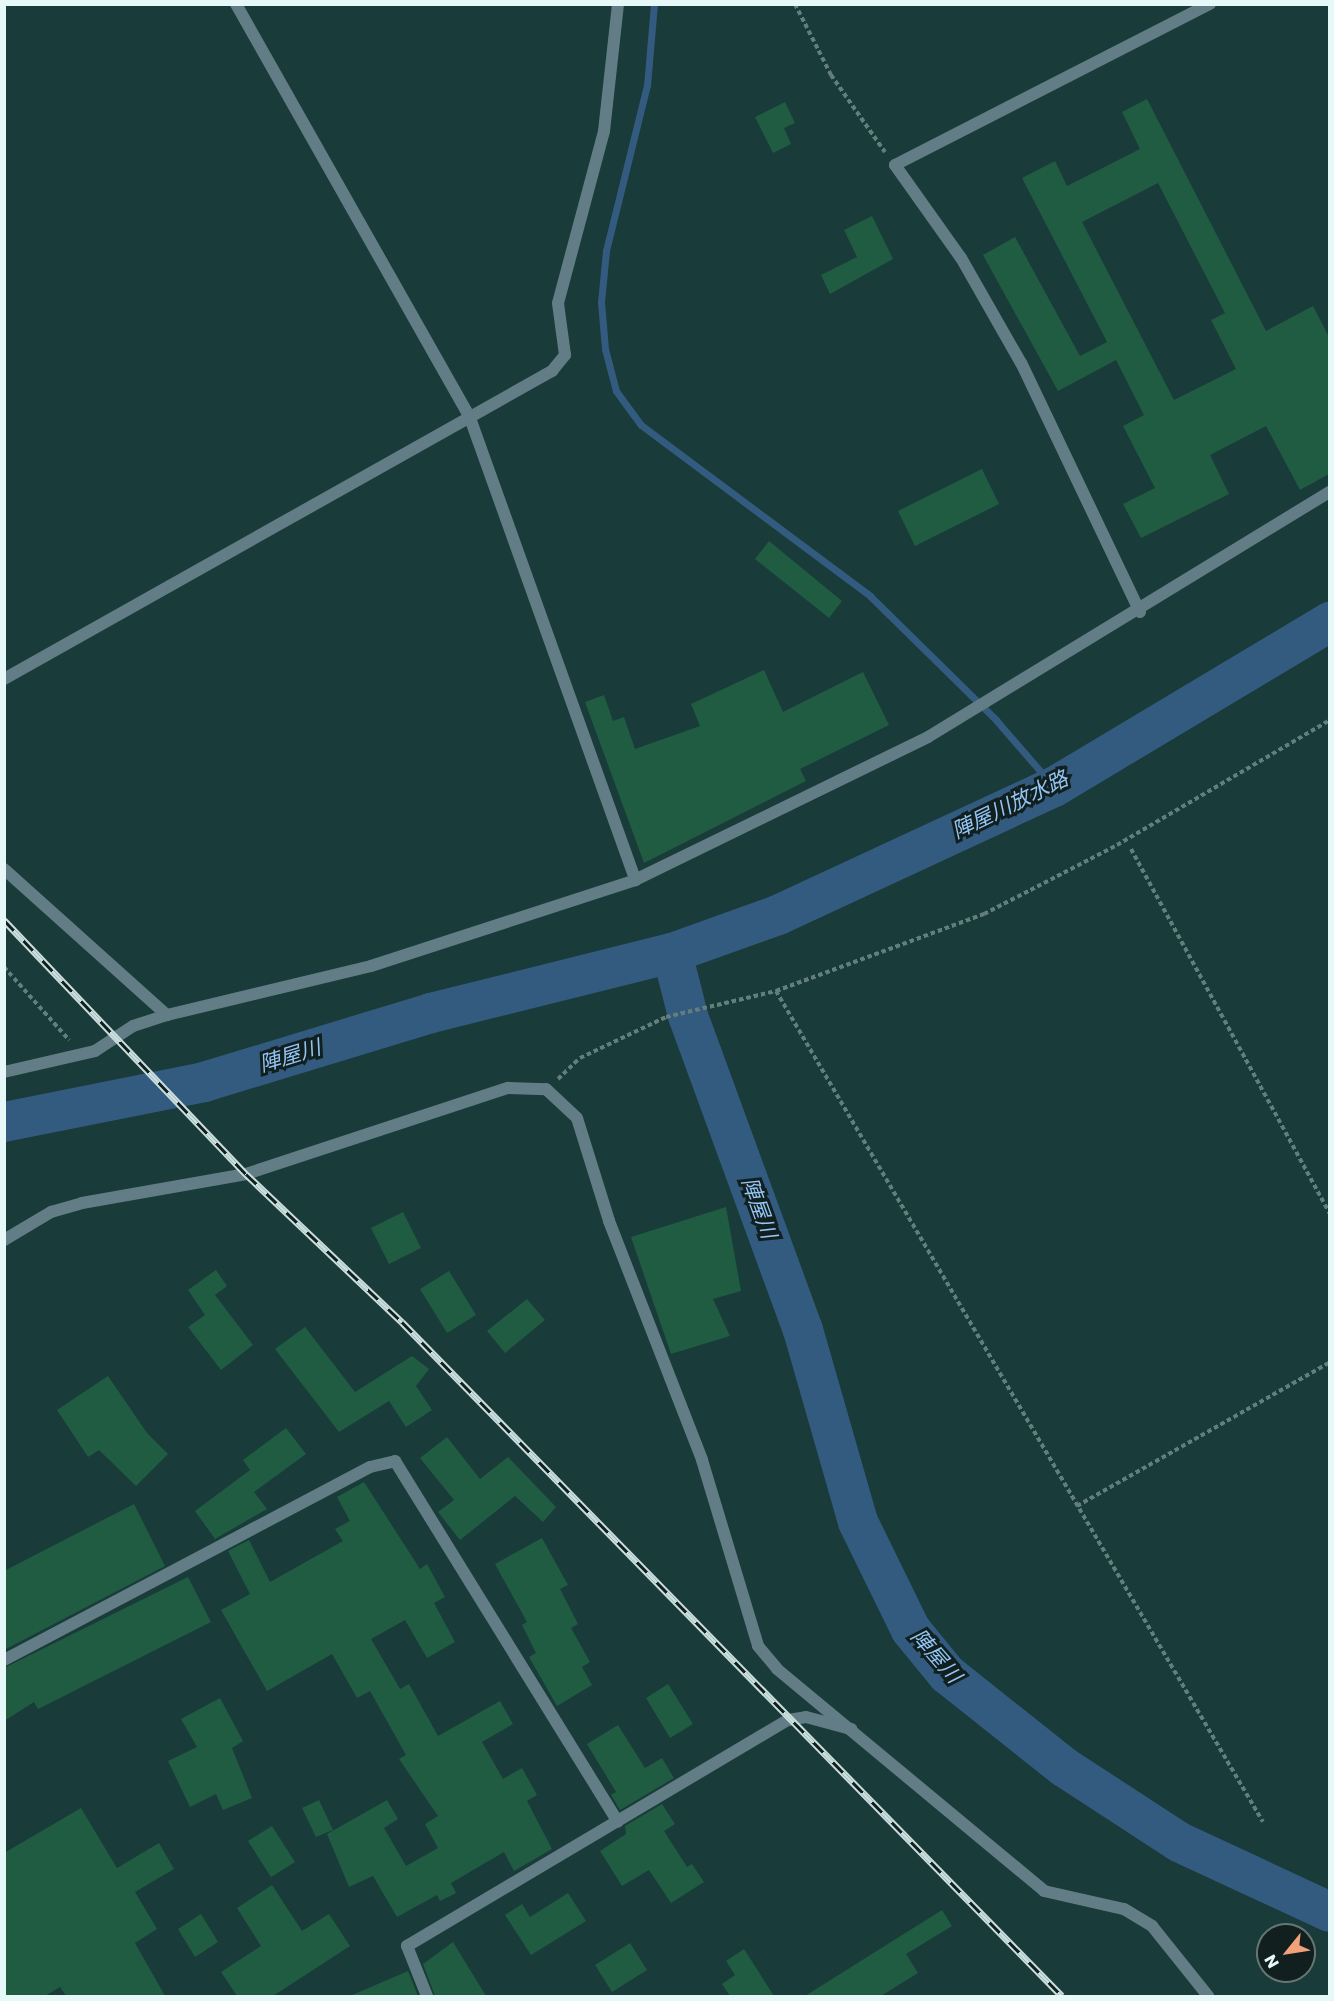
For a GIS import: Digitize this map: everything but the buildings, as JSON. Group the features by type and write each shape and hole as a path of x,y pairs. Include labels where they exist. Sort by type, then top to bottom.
{"street":[{"path":"236,4 470,418 635,880"},
{"path":"4,679 552,371 565,356 558,303 604,131 618,4"},
{"path":"1140,612 1021,363 961,258 895,165 1210,4"},
{"path":"4,1072 82,1054 167,1015 372,966 635,880 928,737 1140,612 1329,492"},
{"path":"4,869 167,1015"},
{"path":"4,1240 51,1212 82,1203 246,1174 508,1089 546,1089 577,1118 609,1221 724,1525 747,1626 777,1669 855,1730 1044,1891 1124,1909 1152,1926 1208,1996"},
{"path":"4,1659 370,1467 395,1461 618,1822"},
{"path":"428,1996 407,1946 788,1720 806,1717 855,1730"}],"path":[{"path":"795,4 831,75 895,165"},
{"path":"546,1089 580,1058 666,1017 725,999 776,991 984,914 1117,845 1329,720"},
{"path":"1131,849 1329,1214"},
{"path":"4,967 82,1054"},
{"path":"776,991 1263,1822"},
{"path":"1077,1506 1329,1362"}],"waterway":[{"path":"654,4 647,85 606,251 601,302 605,349 616,391 641,425 870,596 996,720 1054,787"},
{"name":"陣屋川放水路","path":"4,1122 204,1082 431,1013 672,953 778,915 1054,787 1330,622"},
{"name":"陣屋川","path":"672,953 688,1016 803,1330 858,1522 911,1630 947,1674 1064,1767 1179,1842 1330,1912"}],"railway":[{"path":"4,920 246,1174 402,1322 1062,1996"}]}
